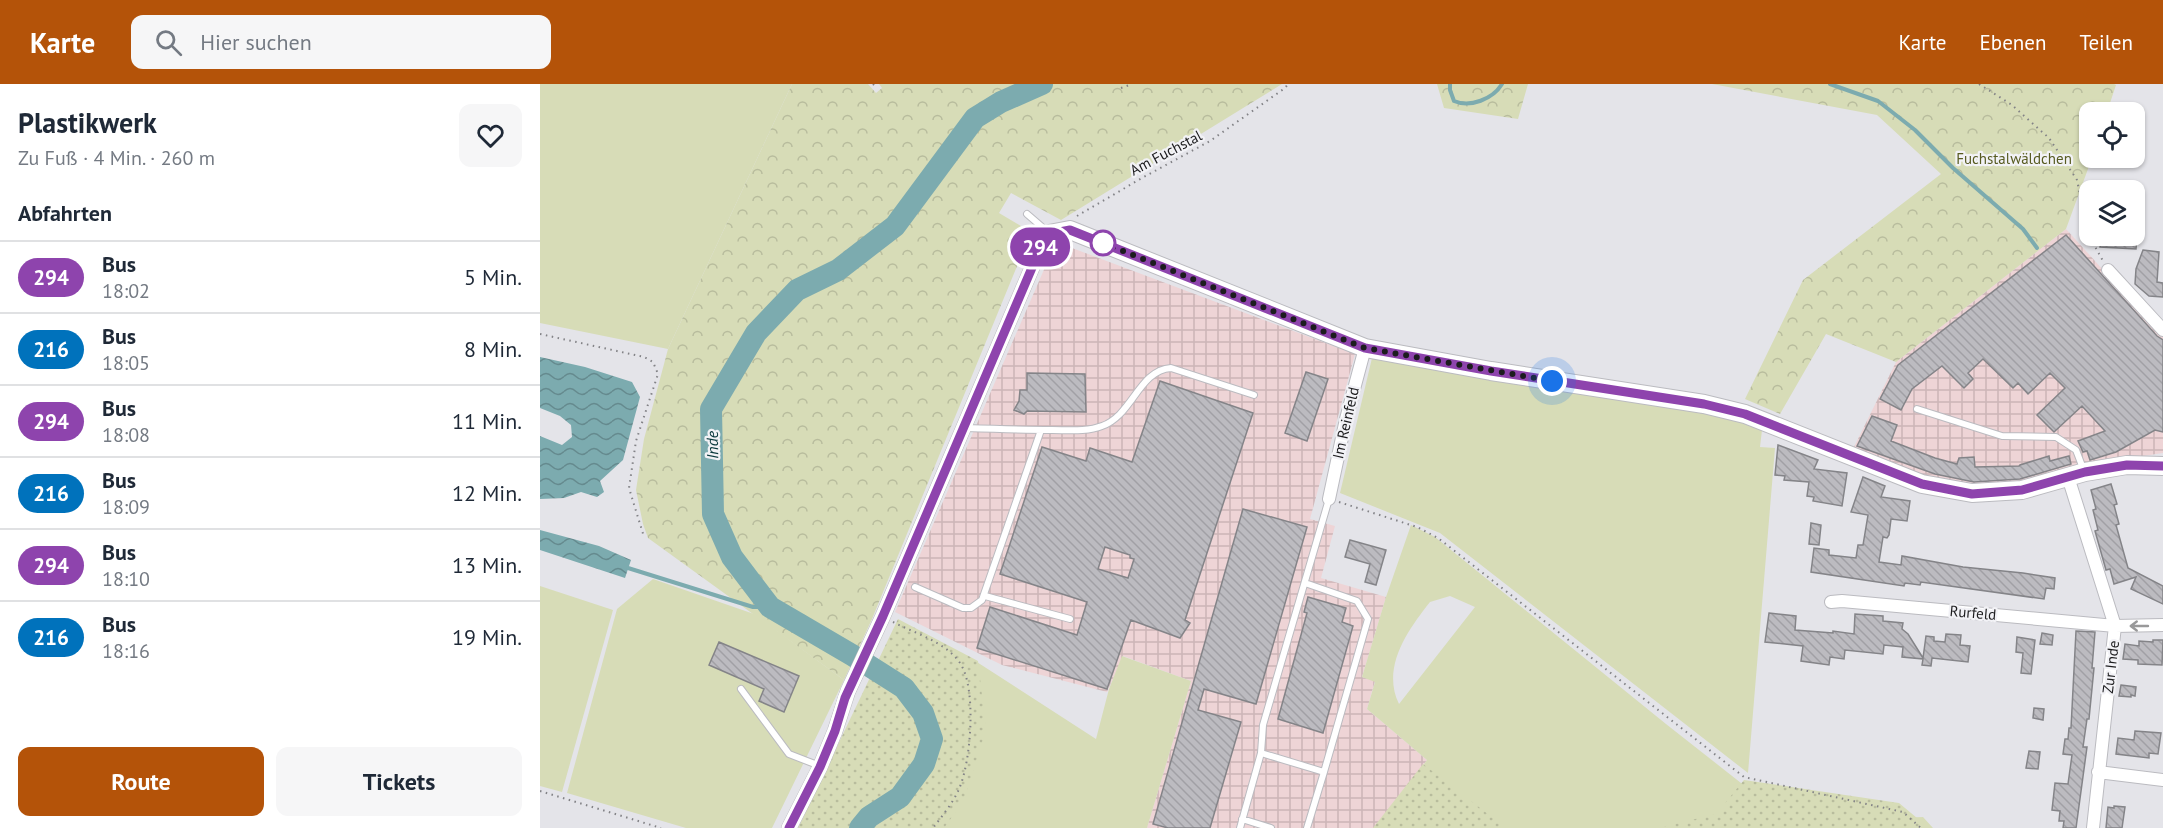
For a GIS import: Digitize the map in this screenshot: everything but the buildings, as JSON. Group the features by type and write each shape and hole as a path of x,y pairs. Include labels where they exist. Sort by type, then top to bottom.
{"main road":[{"path":"1049,234 1070,230 1365,348 1491,371 1704,404 1745,414 1922,484 1972,494 2022,490 2076,474 2127,465 2163,466"}],"street":[{"path":"789,828 820,767 848,691 881,621 1040,249 1049,234"},
{"path":"2108,270 2163,330"},
{"name":"Im Reinfeld","path":"1329,499 1346,419 1365,348"},
{"name":"Zur Inde","path":"2076,474 2115,626 2093,828"},
{"name":"Rurfeld","path":"1831,602 1842,601 2115,626 2163,625"},
{"path":"2098,772 2163,780"}],"lane":[{"path":"1027,214 1049,234"},
{"path":"963,428 1079,430 1102,427 1125,409 1144,383 1161,368 1171,368 1254,395"},
{"path":"1917,409 2002,436 2056,437 2076,450 2076,474"},
{"path":"915,587 963,608 971,608 985,596 1041,430"},
{"path":"1240,828 1261,753 1263,725 1329,499"},
{"path":"1305,583 1357,601 1368,619 1307,828"},
{"path":"985,596 1070,619"},
{"path":"741,689 789,754 820,767"},
{"path":"1261,753 1324,772"},
{"path":"1242,819 1271,828"}],"path":[{"path":"873,84 877,88"},
{"path":"1121,88 1132,84"},
{"name":"Am Fuchstal","path":"1076,216 1210,141 1288,84"},
{"path":"1979,84 2012,105 2049,138 2077,180 2088,234 2108,270"},
{"path":"540,334 644,357 653,362 658,374 636,441 628,488 644,537"},
{"path":"1329,499 1417,527 1438,538 1744,777 1903,812 1921,828"},
{"path":"881,621 945,648 960,662 968,681 972,711 965,772 955,796 933,828"},
{"path":"540,791 661,828"}],"shaded area":[{"path":"2066,229 2163,336 2163,453 2085,465 2021,483 1973,485 1925,476 1854,447 1896,362"},
{"path":"1056,242 1355,354 1310,519 1335,526 1321,578 1386,597 1362,677 1375,681 1367,709 1427,760 1377,828 1147,828 1191,681 1123,656 1107,692 1002,665 895,612"}],"green space":[{"path":"540,84 792,84 668,349 540,323"},
{"path":"792,84 868,84 876,93 882,88 879,84 1282,84 1061,220 1011,193 999,213 1031,232 872,619 844,680 648,538 636,490 644,439 668,349"},
{"path":"1437,84 1528,84 1518,119 1444,108"},
{"name":"Fuchstalwäldchen","path":"1712,84 2116,85 2110,102 2079,102 2079,168 2088,168 2084,180 2079,180 2079,194 2066,229 1896,362 1826,334 1780,414 1745,399 1803,280 1941,174 1877,115"},
{"path":"1372,358 1716,414 1762,430 1760,447 1775,448 1748,773 1440,533 1340,493"},
{"path":"1411,525 1435,537 1741,783 1898,818 1923,817 1933,828 1377,828 1427,760 1367,709 1375,682 1362,677","holes":["1450,596 1475,607 1399,704 1394,690 1395,663 1406,637 1430,602"]},
{"path":"653,579 754,614 844,680 772,828 686,828 567,793 617,609"},
{"path":"540,586 613,610 562,792 540,786"},
{"path":"898,619 978,661 986,730 964,800 944,828 798,828"},
{"path":"966,655 1096,739 1109,689 1122,656 1191,681 1147,828 938,828"},
{"path":"1423,764 1506,828 1373,828"},
{"path":"1744,780 1899,803 1929,828 1658,828 1716,814"}],"water":[{"path":"540,357 585,367 632,382 640,397 623,460 600,481 604,492 597,497 581,492 564,498 540,499 540,436 562,445 572,437 571,425 560,416 540,408"},
{"path":"540,530 599,546 631,560 625,578 540,550"}],"waterway":[{"name":"Inde","path":"860,828 869,817 900,797 924,764 932,739 923,713 904,688 770,607 732,557 713,514 711,409 756,333 797,290 838,270 895,226 975,118 1001,102 1042,84"},
{"path":"1450,84 1454,101 1460,103 1481,101 1493,94 1502,84"},
{"path":"1830,84 1878,101 1915,130 1953,168 2023,229 2037,248"},
{"path":"628,568 753,607 770,607"}],"bus line":[{"name":"294","path":"789,828 820,767 848,691 883,616 1040,249 1049,234 1070,230 1365,348 1491,371 1704,404 1745,414 1922,484 1972,494 2022,490 2085,472 2127,465 2163,466"}],"route":[{"path":"1103,243 1365,348 1552,381"}]}
